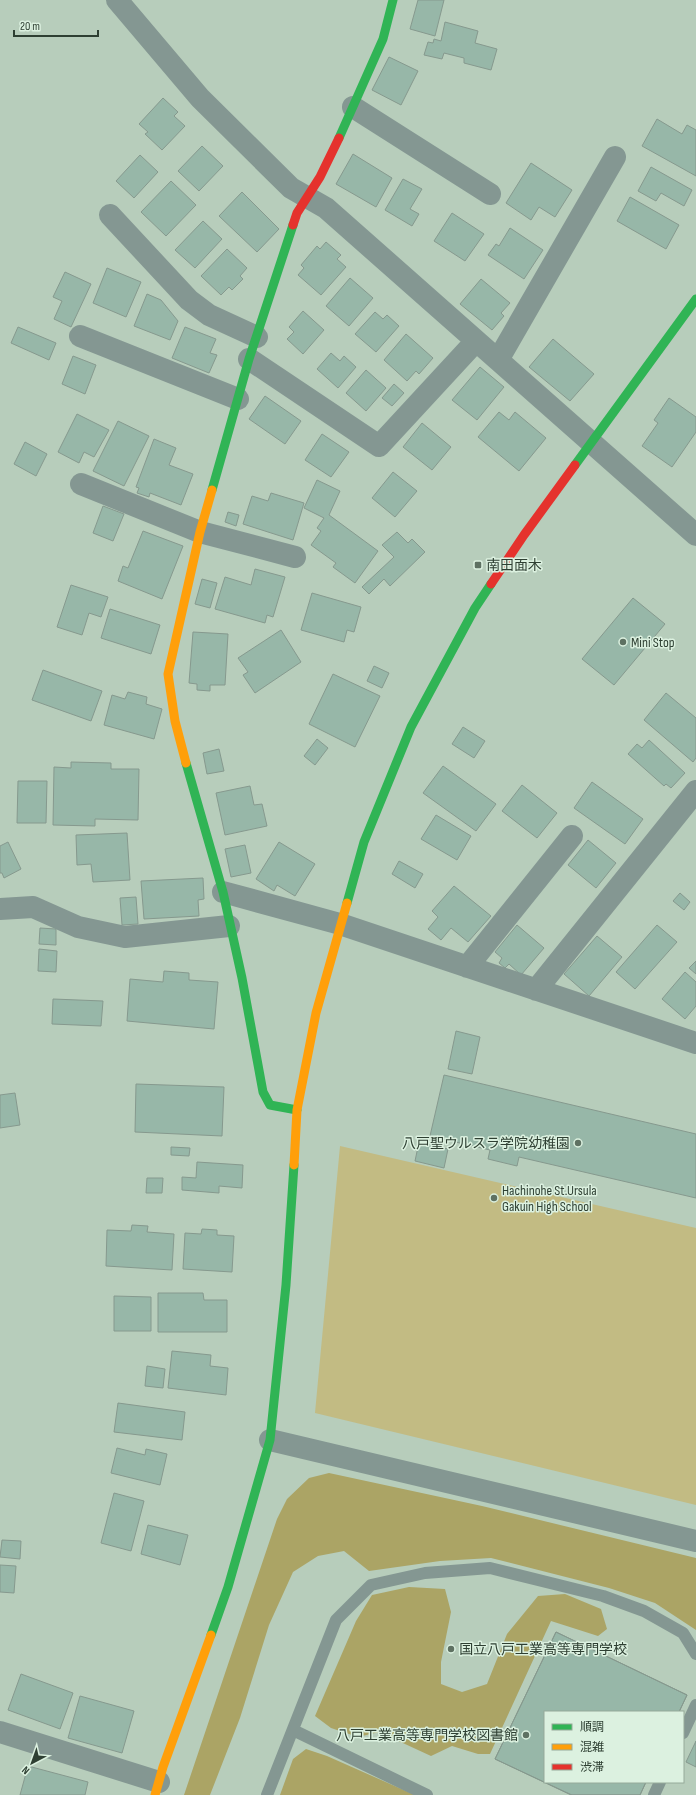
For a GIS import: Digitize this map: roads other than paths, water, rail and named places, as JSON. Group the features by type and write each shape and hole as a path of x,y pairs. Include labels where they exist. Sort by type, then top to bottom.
{"street":[{"path":"116,0 200,98 291,188 308,196 326,208 696,535"},
{"path":"297,1110 270,1105 263,1092 242,978 229,926 223,892 183,753 175,721 168,674 200,532 249,359 297,213 320,177 353,107 383,39 394,0"},
{"path":"353,107 490,194"},
{"path":"498,360 615,157"},
{"path":"110,215 189,300 209,315 257,337"},
{"path":"0,1732 157,1788 228,1587 270,1440 286,1285 297,1110 316,1013 364,842 412,727 475,608 524,536 593,443 696,299"},
{"path":"80,336 238,399"},
{"path":"249,359 379,446 476,341"},
{"path":"81,484 200,532 295,557"},
{"path":"536,990 696,790"},
{"path":"467,967 572,836"},
{"path":"223,892 340,924 696,1043"},
{"path":"0,909 33,907 78,927 125,937 229,926"},
{"path":"270,1440 696,1541"}],"lane":[{"path":"267,1795 336,1620 371,1585 426,1573 490,1568 603,1596 644,1611 683,1633 696,1654"},
{"path":"684,1731 696,1705"},
{"path":"293,1730 427,1795"},
{"path":"654,1795 660,1783"}],"place":[{"name":"南田面木","path":"478,565"},
{"name":"Mini Stop","path":"623,642"},
{"name":"八戸聖ウルスラ学院幼稚園","path":"578,1143"},
{"name":"Hachinohe St.Ursula Gakuin High School","path":"494,1198"},
{"name":"国立八戸工業高等専門学校","path":"451,1649"},
{"name":"八戸工業高等専門学校図書館","path":"526,1735"}]}
